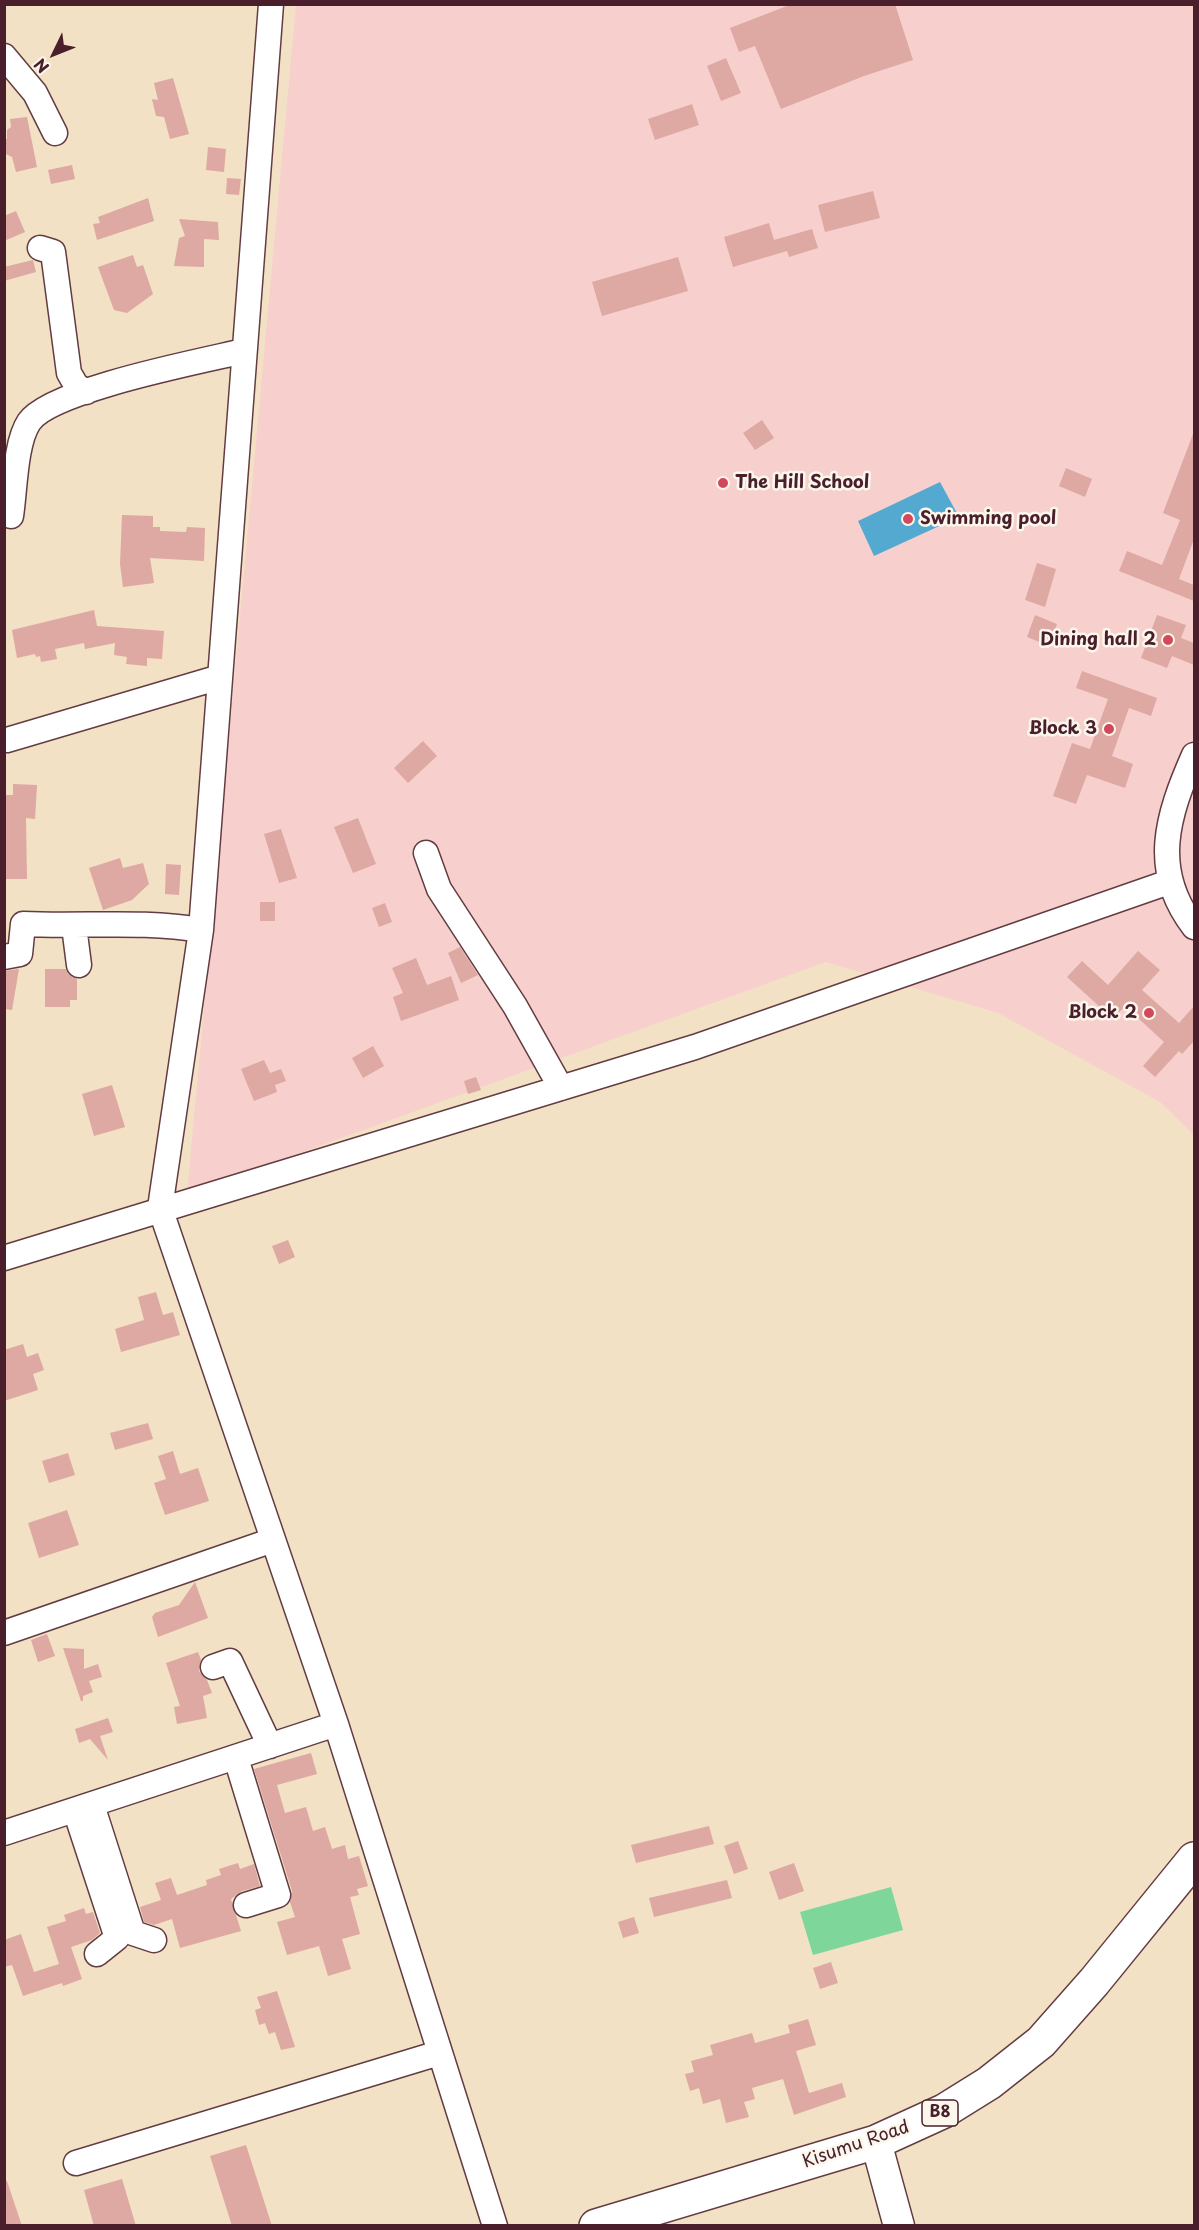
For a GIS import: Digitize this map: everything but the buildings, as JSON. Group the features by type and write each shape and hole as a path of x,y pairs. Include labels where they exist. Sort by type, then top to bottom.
{"highway":[{"name":"Kisumu Road","path":"596,2226 876,2142 944,2111 989,2083 1041,2042 1094,1982 1194,1859"}],"main road":[{"path":"876,2142 899,2226"}],"street":[{"path":"272,4 201,930 160,1209 336,1724 495,2226"},
{"path":"4,56 35,93 55,133"},
{"path":"40,248 53,252 69,373 76,385 86,392"},
{"path":"11,516 21,447 30,422 47,406 86,392 244,351"},
{"path":"6,740 220,677"},
{"path":"1194,755 1168,830 1166,853 1169,882 1181,909 1194,927"},
{"path":"426,853 439,889 515,1006 561,1088"},
{"path":"4,1258 695,1047 1169,882"},
{"path":"4,957 20,954 23,924 74,926 146,924 201,930"},
{"path":"74,926 79,965"},
{"path":"4,1633 273,1540"},
{"path":"213,1667 230,1661 270,1746"},
{"path":"4,1833 336,1724"},
{"path":"236,1758 278,1895 246,1905"},
{"path":"83,1808 133,1933 154,1940"},
{"path":"83,1808 117,1938 97,1954"},
{"path":"76,2163 439,2053"}],"shaded area":[{"name":"The Hill School","path":"296,5 1194,5 1194,1135 1160,1102 998,1013 826,962 187,1194"}],"green space":[{"path":"891,1887 903,1930 813,1955 800,1912"}],"water":[{"name":"Swimming pool","path":"940,482 959,517 874,556 858,521"}],"place":[{"name":"The Hill School","path":"723,483"},
{"name":"Swimming pool","path":"908,519"},
{"name":"Dining hall 2","path":"1168,640"},
{"name":"Block 3","path":"1109,729"},
{"name":"Block 2","path":"1149,1013"}]}
